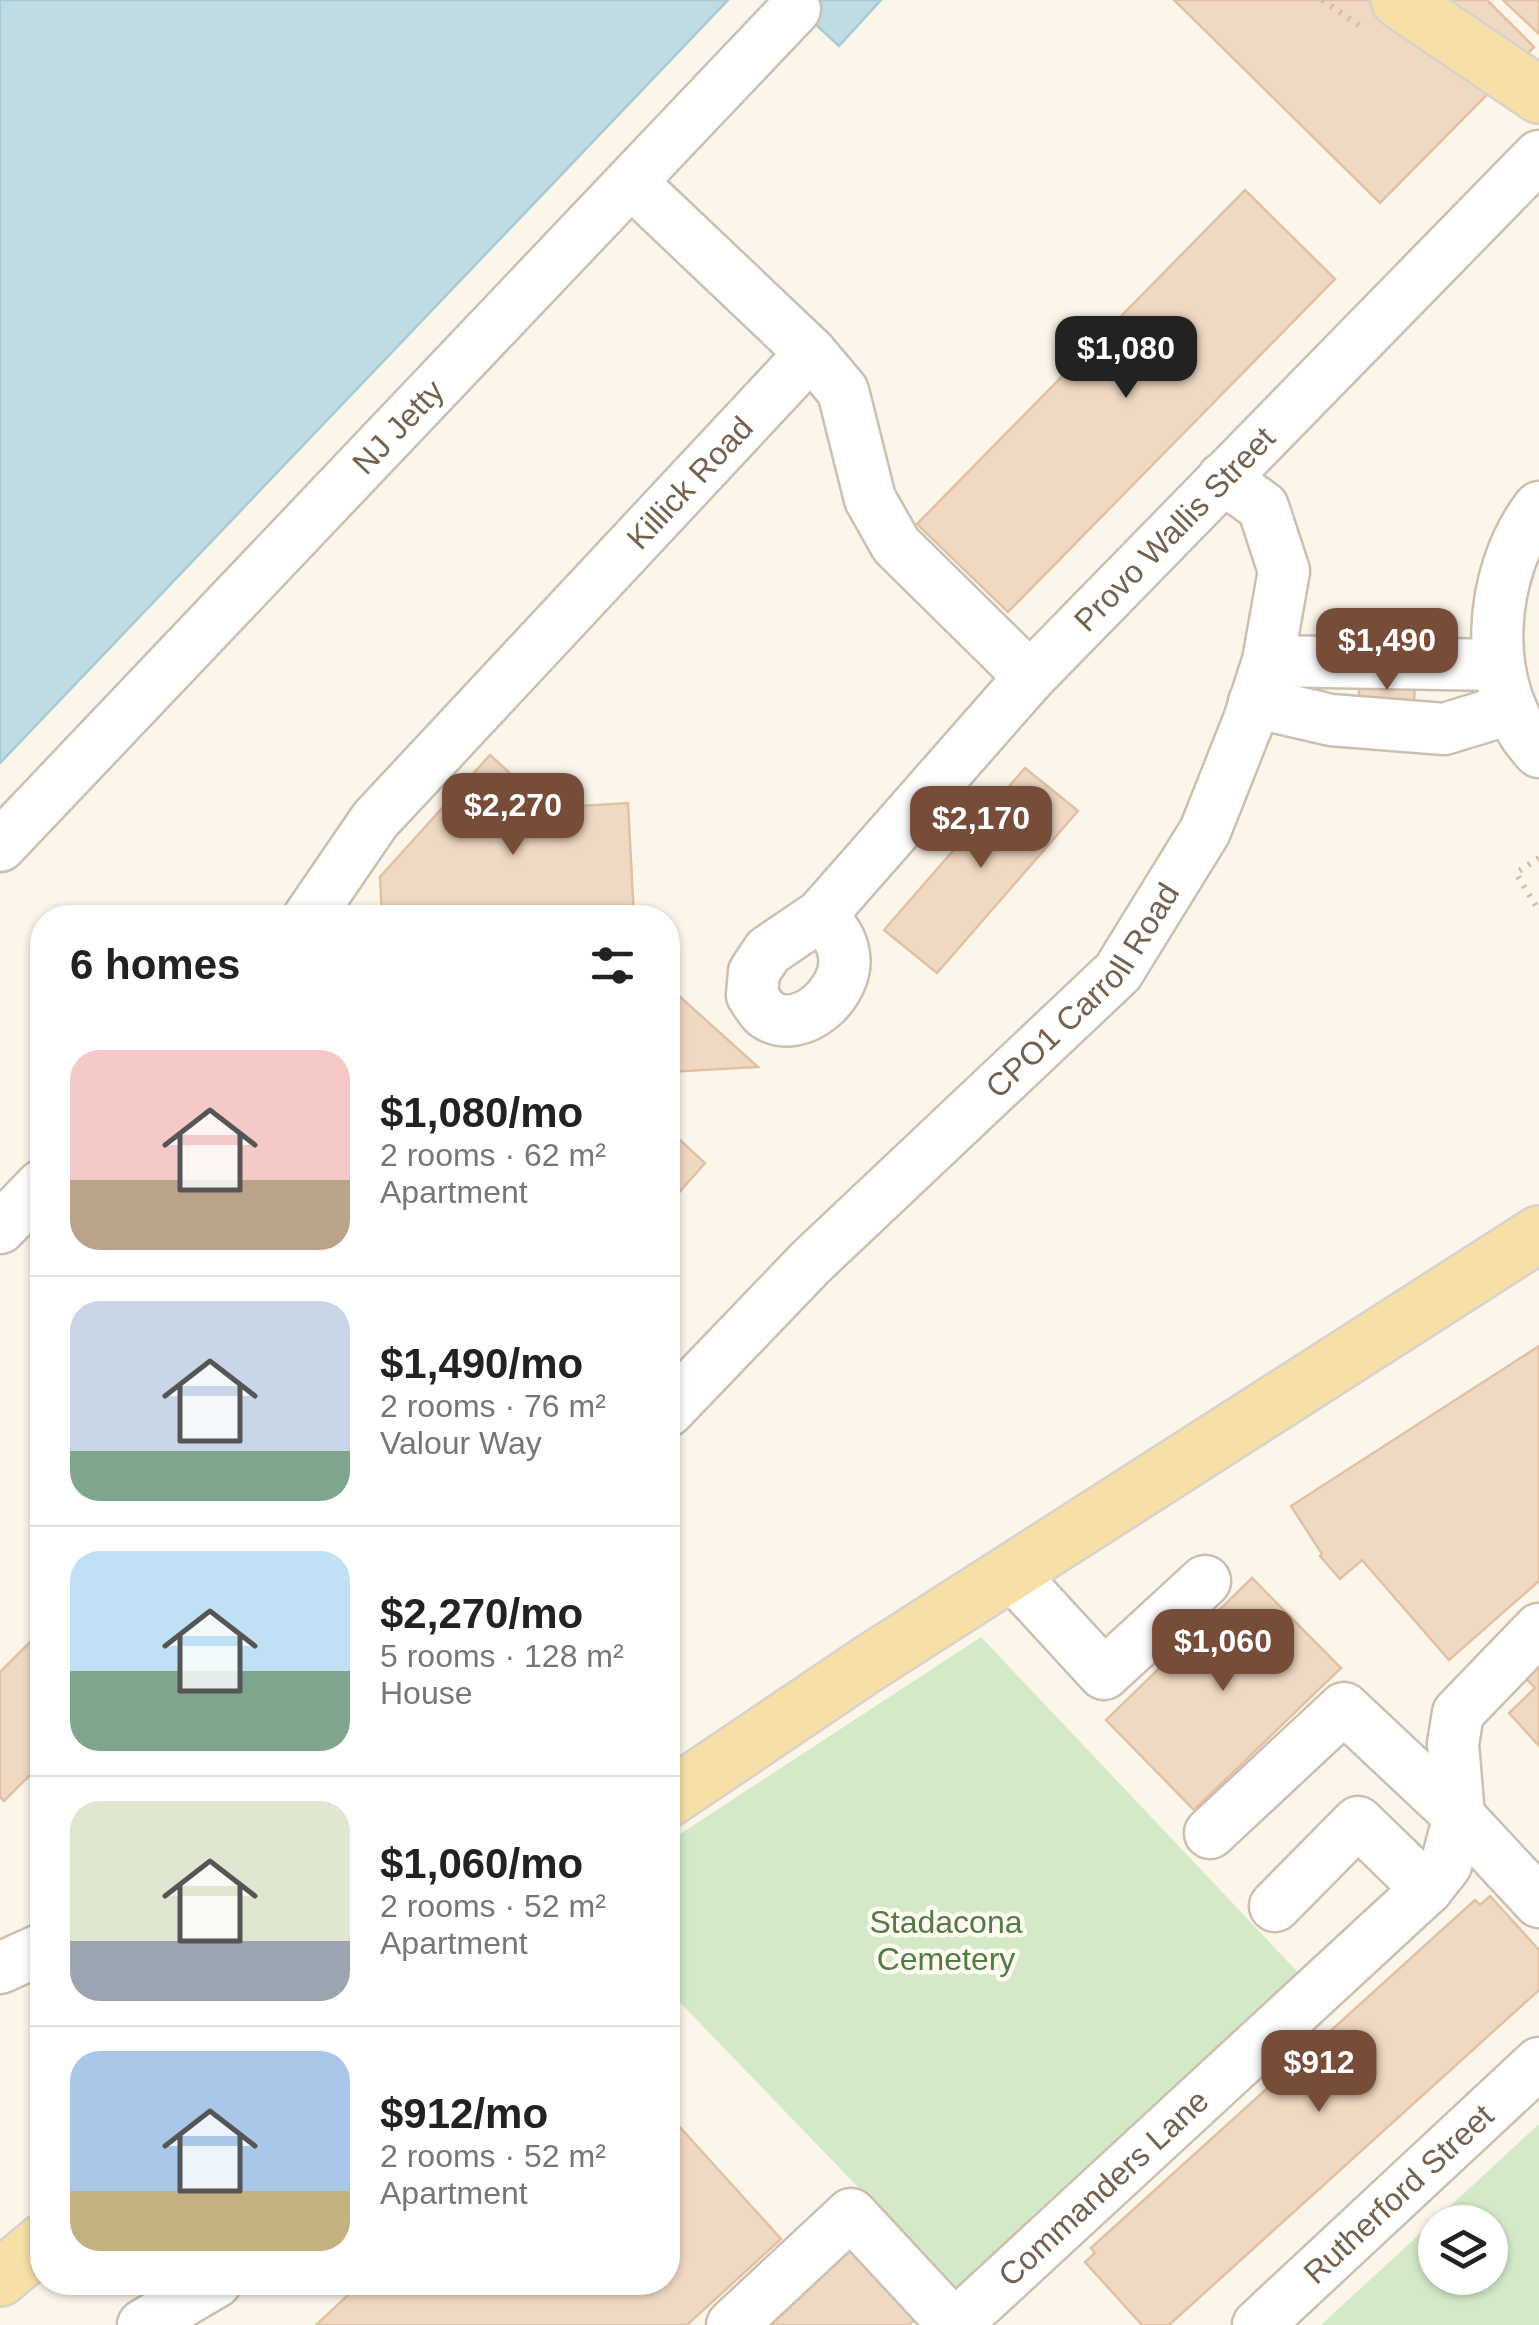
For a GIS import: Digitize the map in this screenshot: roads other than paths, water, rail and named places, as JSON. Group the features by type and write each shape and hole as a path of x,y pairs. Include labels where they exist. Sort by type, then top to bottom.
{"main road":[{"path":"1399,0 1539,95"},
{"path":"680,1791 1539,1234"},
{"path":"0,2278 30,2252"}],"street":[{"name":"NJ Jetty","path":"0,846 796,10"},
{"name":"Provo Wallis Street","path":"821,915 1030,677 1539,156"},
{"path":"631,182 811,354 842,391 870,499 896,545 1030,677"},
{"name":"Killick Road","path":"317,905 374,820 811,354"},
{"name":"CPO1 Carroll Road","path":"680,1398 811,1262 1118,972 1206,831 1261,681 1284,571 1263,507 1224,478"},
{"path":"1539,508 1523,528 1501,590 1504,687 1525,737 1539,752"},
{"path":"1261,681 1331,720 1444,729 1504,687"},
{"path":"0,1228 30,1197"},
{"path":"1011,1573 1104,1674 1205,1581"},
{"name":"Commanders Lane","path":"955,2325 1428,1889 1446,1865 1459,1816 1453,1744 1458,1713 1539,1629"},
{"path":"1210,1832 1344,1708 1459,1816 1539,1902"},
{"path":"1276,1906 1358,1822 1428,1889"},
{"path":"0,1968 30,1954"},
{"name":"Rutherford Street","path":"1258,2325 1539,2063"},
{"path":"732,2325 851,2214 955,2325"},
{"path":"143,2325 194,2295"}],"water":[{"path":"0,0 728,0 0,763"},
{"path":"789,0 881,0 839,46"}],"park label":[{"name":"Stadacona Cemetery","path":"946,1940"}]}
